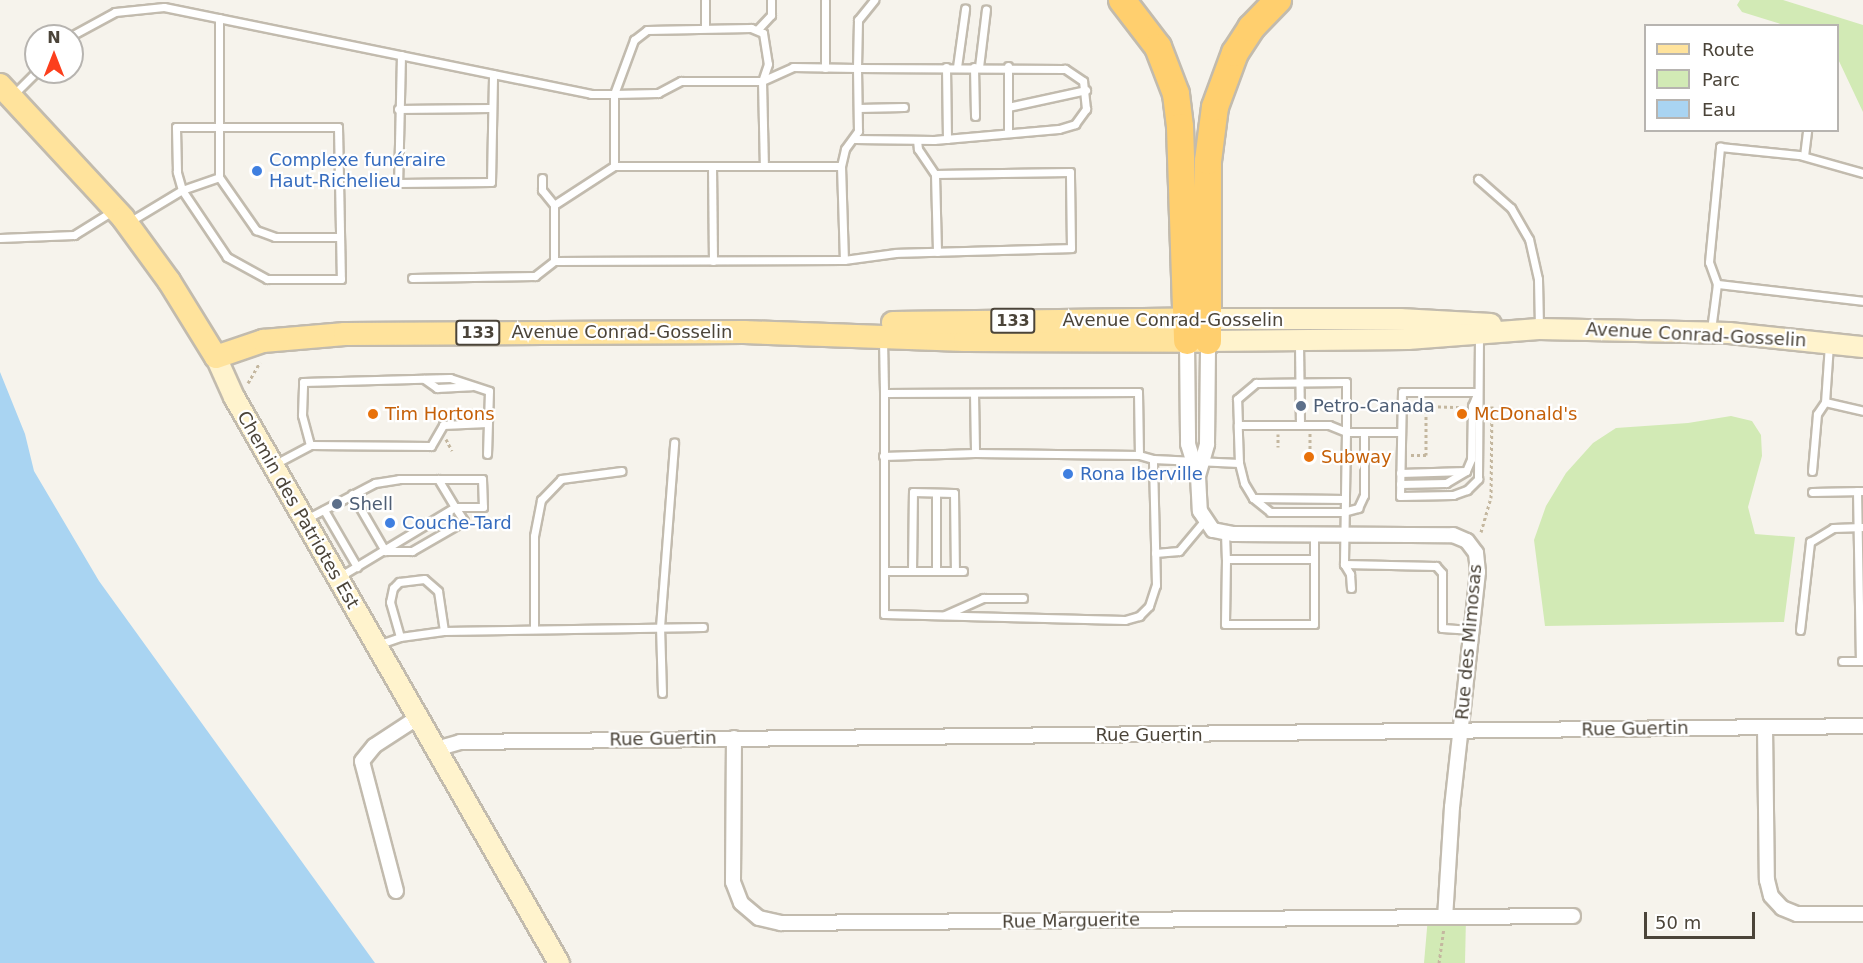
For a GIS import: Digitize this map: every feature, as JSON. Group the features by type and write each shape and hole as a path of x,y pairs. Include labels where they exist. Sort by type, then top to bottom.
{"highway":[{"path":"1122,0 1155,41 1176,94 1197,330"},
{"path":"1197,330 1208,160 1215,106 1235,53 1251,28 1278,0"}],"main road":[{"name":"Chemin des Patriotes Est","path":"6,91 122,216 169,281 216,357"},
{"name":"Avenue Conrad-Gosselin","path":"744,332 842,324 1197,330"},
{"name":"Avenue Conrad-Gosselin","path":"216,357 264,341 324,334 744,332 883,336 1197,330"}],"street":[{"name":"Avenue Conrad-Gosselin","path":"1197,330 1299,340 1480,329"},
{"name":"Avenue Conrad-Gosselin","path":"1197,330 1534,329 1711,333 1863,347"},
{"path":"1197,330 1188,444 1198,459"},
{"path":"1197,330 1208,444 1198,459 1200,511 1204,521"},
{"name":"Chemin des Patriotes Est","path":"216,357 304,520 559,963"},
{"name":"Rue des Mimosas","path":"1204,521 1213,530 1225,533 1448,534 1467,541 1478,563 1445,917"},
{"path":"396,891 362,761 374,746 417,718"},
{"name":"Rue Guertin","path":"436,749 460,742 1863,726"},
{"path":"1765,728 1767,880 1771,896 1782,908 1797,914 1863,914"},
{"name":"Rue Marguerite","path":"734,738 733,882 741,903 759,918 781,923 1574,916"}],"lane":[{"path":"705,0 705,28"},
{"path":"614,166 614,94 639,34 660,28 758,29 771,15 771,0"},
{"path":"825,0 825,68"},
{"path":"844,260 842,166 845,149 855,139 858,108 858,20 874,0"},
{"path":"84,28 105,15 134,8 164,7 591,94 658,93 681,81 762,81 793,67 1008,66 1065,69 1075,73 1086,90 1086,110 1075,124 947,139 855,139"},
{"path":"957,67 965,9"},
{"path":"975,116 977,67 986,9"},
{"path":"219,18 219,177 256,230 275,237 340,237"},
{"path":"758,29 767,41 768,64 762,81 764,166"},
{"path":"401,56 398,183 491,182 490,108 493,74"},
{"path":"1008,66 1008,133"},
{"path":"946,67 947,139"},
{"path":"6,91 24,80"},
{"path":"1008,107 1086,90"},
{"path":"858,108 904,107"},
{"path":"398,109 490,108"},
{"path":"176,127 338,127 341,279 267,279 227,257 182,190 177,172 176,127"},
{"path":"1804,156 1807,132"},
{"path":"917,140 918,149 935,174 937,252"},
{"path":"1711,333 1717,284 1709,262 1720,147 1804,156 1863,173"},
{"path":"554,205 614,166 842,166"},
{"path":"712,166 713,261"},
{"path":"412,278 535,276 554,261 844,260 937,252 1071,248 1070,172 935,174"},
{"path":"0,238 74,235 219,177"},
{"path":"542,178 542,190 554,205 554,261"},
{"path":"1478,179 1511,208 1529,239 1538,279 1534,329"},
{"path":"1717,284 1863,301"},
{"path":"1478,392 1401,392 1400,496 1443,496 1461,493 1476,483 1481,465 1478,392 1480,329"},
{"path":"883,336 884,615 1134,619 1146,611 1153,598 1155,553 1153,459"},
{"path":"1299,340 1300,425"},
{"path":"1812,471 1817,414 1825,402 1829,343"},
{"path":"310,446 303,415 303,382 343,382 357,378 450,378 485,387 491,396 487,423 487,454"},
{"path":"1350,588 1350,574 1344,564 1343,534 1343,512 1346,499 1346,382 1256,383 1237,399 1239,462 1244,483 1253,498 1270,512 1343,512 1358,508 1363,499 1364,432"},
{"path":"884,393 1138,392 1139,455"},
{"path":"1400,484 1446,483 1466,471 1471,459 1472,406 1478,392"},
{"path":"974,393 975,453"},
{"path":"1825,402 1863,411"},
{"path":"273,465 310,446 431,446 443,425 487,423"},
{"path":"1238,425 1329,425 1346,432 1401,432"},
{"path":"662,693 660,627 674,443"},
{"path":"883,456 975,453 1139,455 1153,459 1239,462"},
{"path":"534,628 534,536 541,500 561,479 621,471"},
{"path":"1400,473 1466,471"},
{"path":"385,551 412,551 464,521 438,479"},
{"path":"304,520 352,494 386,480 482,479 483,507 455,507 337,578"},
{"path":"1812,492 1860,491 1862,661 1842,661"},
{"path":"912,571 913,492 954,493 955,571"},
{"path":"936,493 936,571"},
{"path":"352,494 385,551"},
{"path":"1253,498 1346,499"},
{"path":"324,510 357,567"},
{"path":"1155,553 1179,551 1204,521"},
{"path":"1800,630 1810,542 1833,528 1861,527"},
{"path":"1225,533 1225,624 1314,624 1314,534"},
{"path":"1226,559 1314,559"},
{"path":"1344,564 1436,566 1442,573 1442,628 1472,630"},
{"path":"884,571 963,571"},
{"path":"400,637 390,594 399,582 414,578 424,579 438,591 444,631"},
{"path":"943,615 983,598 1023,598"},
{"path":"376,646 400,637 444,631 704,627"}],"path":[{"path":"1401,455 1426,455 1426,406 1467,406"},
{"path":"1481,532 1491,498 1492,406"},
{"path":"447,443 452,451"},
{"path":"1439,963 1445,917"}],"green space":[{"path":"1740,0 1783,0 1863,25 1863,112 1839,61 1839,24 1781,24 1742,12 1737,5"},
{"path":"1731,416 1752,421 1761,435 1762,456 1748,507 1755,534 1795,537 1784,622 1545,626 1534,540 1546,506 1566,473 1593,443 1616,428 1688,423"},
{"path":"1428,917 1466,917 1465,963 1424,963"}],"water":[{"path":"0,372 25,434 34,471 99,581 375,963 0,963"}],"place":[{"name":"Complexe funéraire Haut-Richelieu","path":"257,171"},
{"name":"Petro-Canada","path":"1301,406"},
{"name":"Tim Hortons","path":"373,414"},
{"name":"McDonald's","path":"1462,414"},
{"name":"Subway","path":"1309,457"},
{"name":"Rona Iberville","path":"1068,474"},
{"name":"Shell","path":"337,504"},
{"name":"Couche-Tard","path":"390,523"}]}
